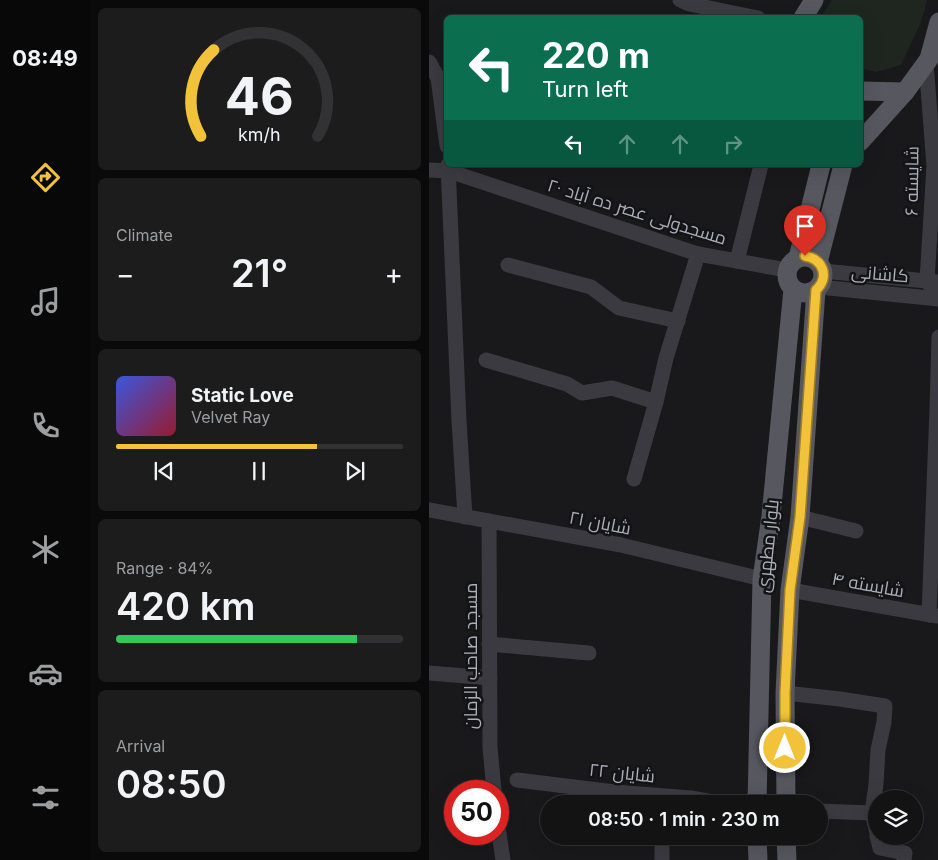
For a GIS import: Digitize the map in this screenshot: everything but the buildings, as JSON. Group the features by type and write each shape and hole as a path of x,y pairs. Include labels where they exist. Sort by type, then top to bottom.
{"main road":[{"path":"805,15 814,0"},
{"path":"863,139 905,92 929,58 938,22"},
{"path":"863,91 905,92"},
{"path":"793,264 809,257 819,278 810,293 803,293 793,289 787,280 820,167"},
{"name":"بلوار مطهری","path":"786,795 785,693 790,590 800,517 819,278 843,167"},
{"name":"بلوار مطهری","path":"757,795 762,579 774,490 793,289"},
{"path":"757,845 758,860"},
{"path":"786,845 787,860"}],"street":[{"path":"680,0 689,4 743,15"},
{"path":"429,62 438,78 444,123"},
{"name":"شایسته ۶","path":"926,62 934,166 932,282"},
{"path":"737,261 760,167"},
{"path":"448,168 465,517"},
{"name":"مسجدولی عصر ده آباد ۲۰","path":"429,170 448,168 698,254 737,261 793,264"},
{"path":"634,479 656,402 666,358 698,254"},
{"path":"508,265 591,287 619,308 677,322"},
{"name":"کاشانی","path":"819,278 932,282"},
{"name":"کاشانی","path":"819,278 938,298"},
{"path":"932,282 938,298"},
{"path":"933,616 938,337"},
{"path":"486,360 567,384 583,393 612,388 656,402"},
{"name":"شایان ۲۱","path":"429,510 621,545 762,579"},
{"path":"800,517 856,531"},
{"name":"مسجد صاحب الزمان","path":"489,521 490,747 493,780"},
{"name":"شایسته ۴","path":"790,590 933,616"},
{"path":"489,644 589,653"},
{"path":"429,673 490,678"},
{"path":"785,693 885,706 884,722 878,750 875,790"},
{"name":"شایان ۲۲","path":"517,780 633,795"},
{"path":"828,811 868,813"},
{"path":"501,845 503,860"},
{"path":"662,845 662,860"},
{"path":"879,845 879,848 905,853 904,860"}],"shaded area":[{"path":"832,0 927,0 921,22 901,65 876,72 863,69 863,15 822,15"}],"route":[{"path":"785,748 785,693 790,590 800,517 816,290 821,284 823,274 820,264 812,258 805,256"}]}
